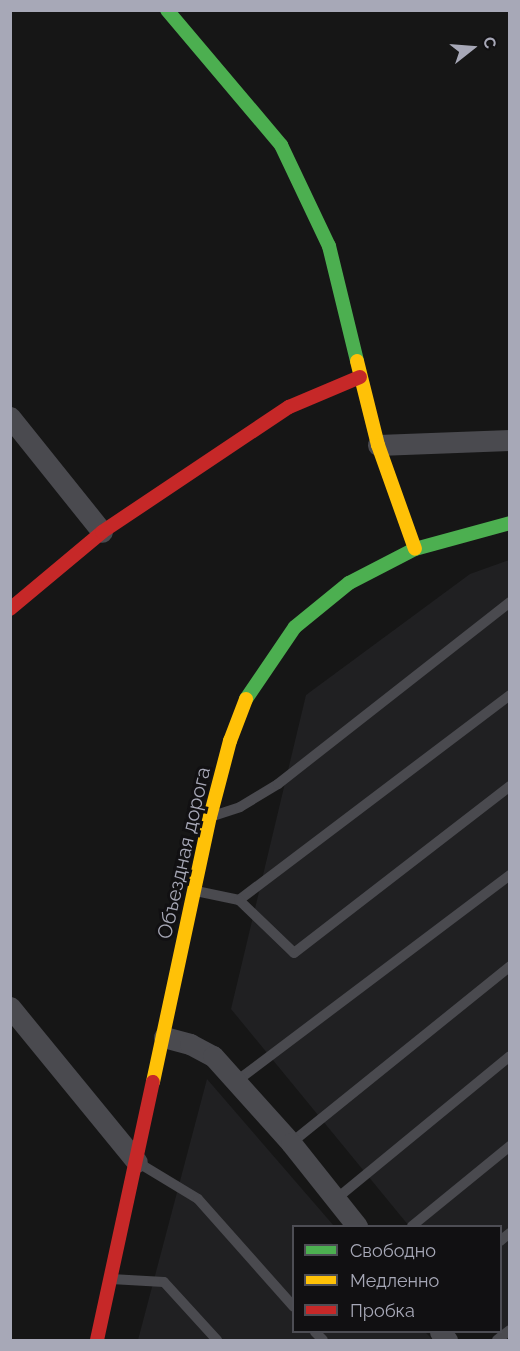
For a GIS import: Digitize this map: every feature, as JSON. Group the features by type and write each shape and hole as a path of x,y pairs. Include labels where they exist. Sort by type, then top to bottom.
{"street":[{"path":"167,10 190,33 281,145 329,246 378,445 415,549"},
{"path":"10,609 102,532 289,407 360,377"},
{"path":"10,417 102,532"},
{"path":"378,445 510,440"},
{"name":"Объездная дорога","path":"97,1341 210,817 230,741 248,695 282,644 319,604 349,582 415,549 510,523"},
{"path":"10,1007 136,1162"},
{"path":"164,1037 190,1044 213,1056 238,1080 356,1225"}],"lane":[{"path":"210,817 240,807 278,784 510,602"},
{"path":"239,900 510,695"},
{"path":"194,891 239,900 294,953 510,786"},
{"path":"238,1080 510,875"},
{"path":"291,1143 510,966"},
{"path":"336,1199 510,1056"},
{"path":"414,1225 510,1146"},
{"path":"136,1162 171,1179 198,1199 292,1305"},
{"path":"111,1279 164,1282 217,1341"},
{"path":"497,1341 510,1330"}],"shaded area":[{"path":"509,560 509,1340 503,1340 496,1333 502,1333 502,1225 408,1225 231,1009 306,695 470,574"},
{"path":"207,1079 333,1225 292,1225 292,1333 426,1333 433,1340 138,1340"}],"traffic: fast":[{"path":"167,10 281,145 329,246 357,361"},
{"path":"246,699 295,627 349,583 415,549 510,523"}],"traffic: slow":[{"path":"357,361 378,445 415,549"},
{"path":"153,1082 210,817 230,741 246,699"}],"traffic: jam":[{"path":"10,609 102,532 289,407 360,377"},
{"path":"97,1340 153,1082"}]}
